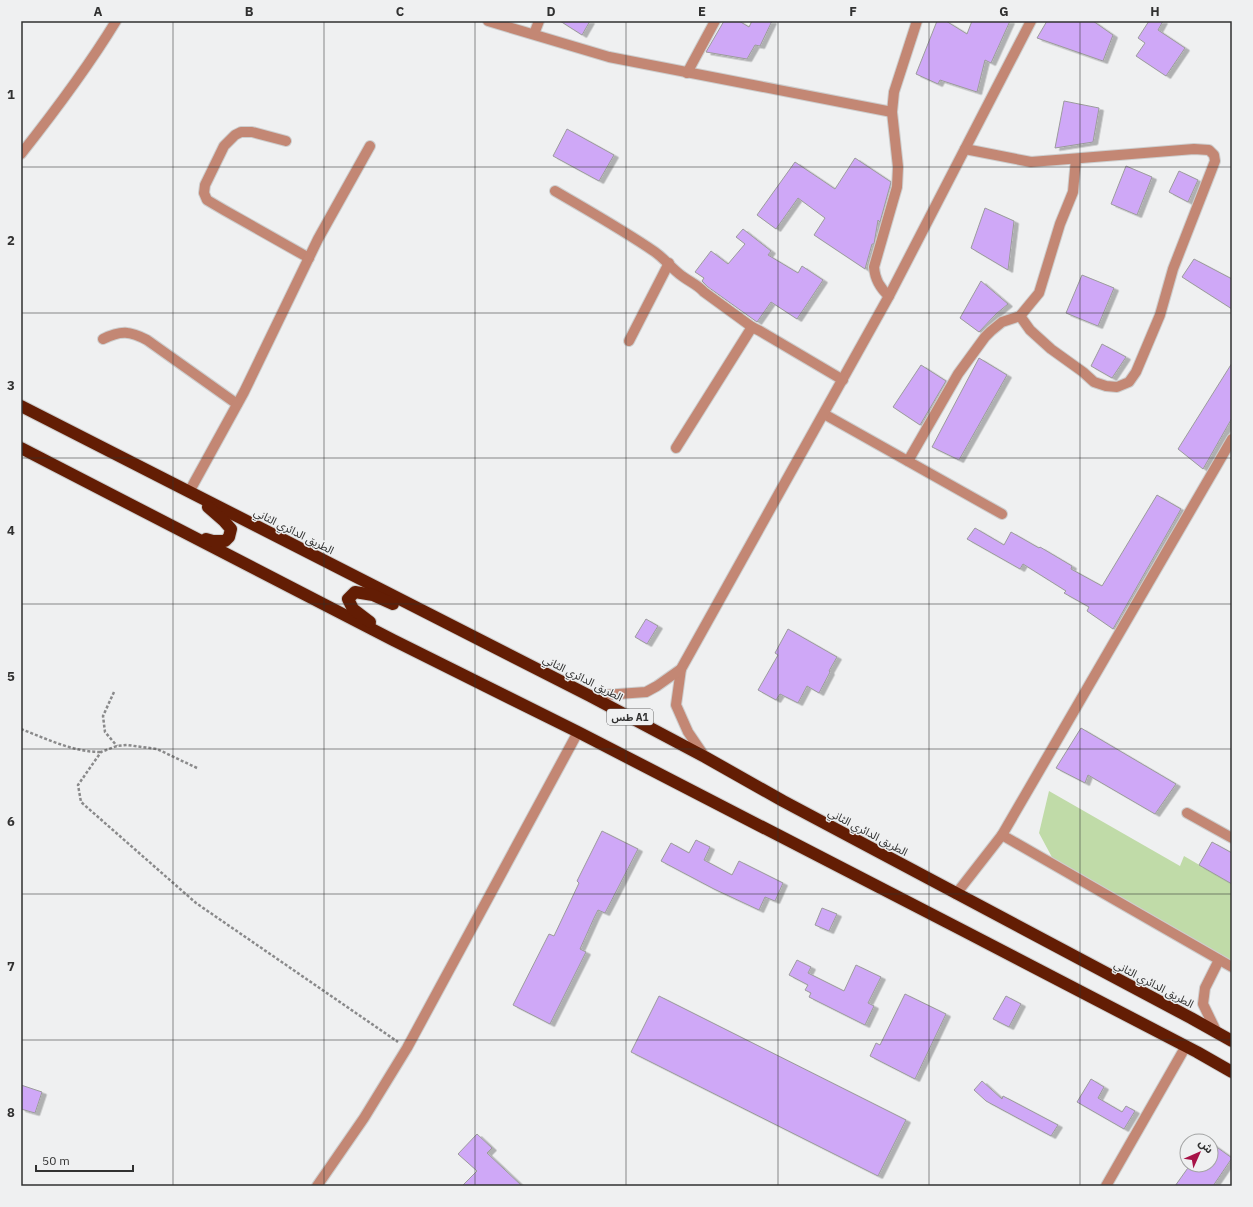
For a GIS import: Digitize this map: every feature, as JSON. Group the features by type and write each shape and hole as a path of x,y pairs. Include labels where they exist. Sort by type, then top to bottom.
{"highway":[{"name":"الطريق الدائري الثاني","path":"21,406 590,696 956,894 1191,1018 1232,1042"},
{"path":"21,448 393,640 578,732 1186,1046 1232,1072"},
{"path":"186,532 213,541 225,541 229,537 231,529 224,520 189,492"},
{"path":"393,640 353,609 348,599 355,592 373,595 519,666 590,696"}],"street":[{"path":"21,154 59,105 94,56 116,21"},
{"path":"488,21 509,23 534,34 609,57 892,112"},
{"path":"534,34 539,21"},
{"path":"687,72 715,21"},
{"path":"889,296 878,284 874,267 897,187 898,167 892,112 894,92 917,21"},
{"path":"705,757 688,732 676,705 681,669 889,296 1031,21"},
{"path":"286,141 252,132 241,132 235,134 224,146 205,185 204,193 207,200 309,258"},
{"path":"189,492 237,404 309,258 370,146"},
{"path":"965,149 1031,162 1194,150 1209,150 1214,155 1215,161 1173,269 1160,315 1136,372 1129,382 1117,387 1106,386 1094,382 1083,372 1051,349 1030,330 1020,316"},
{"path":"908,461 958,374 985,337 991,330 1002,322 1020,316 1039,293 1060,224 1073,192 1076,159"},
{"path":"555,191 655,252 683,277 699,286 704,292 752,327 843,380"},
{"path":"629,341 669,263"},
{"path":"676,448 741,348 752,327"},
{"path":"104,339 114,333 124,332 147,340 237,404"},
{"path":"824,414 1002,514"},
{"path":"956,894 1002,835 1232,439"},
{"path":"590,696 646,692 681,669"},
{"path":"317,1186 364,1118 407,1048 578,732"},
{"path":"1187,813 1232,838"},
{"path":"1002,835 1232,967"},
{"path":"1217,1033 1203,1004 1205,988 1219,960"},
{"path":"1106,1186 1186,1046"}],"path":[{"path":"114,692 103,716 105,732 117,746"},
{"path":"21,729 56,743 86,752 101,752 117,746 127,745 157,749 197,768"},
{"path":"101,752 78,785 81,802 196,903 407,1048"}],"green space":[{"path":"1049,791 1180,866 1184,856 1232,884 1232,962 1054,861 1039,833"}],"building":[{"path":"560,21 590,21 582,35"},
{"path":"724,21 739,21 749,27 752,21 772,21 760,46 755,45 747,59 706,52"},
{"path":"937,21 946,21 967,34 972,21 1010,21 991,63 985,60 977,92 940,80 938,84 916,74"},
{"path":"1047,21 1093,21 1113,35 1103,61 1037,38"},
{"path":"1149,21 1163,21 1158,30 1185,48 1166,76 1136,56 1145,43 1138,38"},
{"path":"1064,101 1099,108 1093,142 1055,148"},
{"path":"567,129 614,155 599,181 553,156"},
{"path":"855,158 891,182 880,222 878,220 874,244 872,244 865,269 814,235 825,218 798,198 776,229 757,215 795,162 835,189"},
{"path":"1126,166 1152,177 1137,215 1111,204"},
{"path":"1179,171 1198,180 1188,202 1169,192"},
{"path":"985,208 1014,221 1008,270 971,248"},
{"path":"743,229 771,251 768,255 798,273 802,266 823,280 797,319 771,302 757,322 708,287 702,281 704,278 695,272 711,251 728,264 745,244 736,237"},
{"path":"1194,259 1232,279 1232,309 1182,277"},
{"path":"1082,275 1114,288 1098,326 1066,313"},
{"path":"981,281 1008,304 979,332 960,318"},
{"path":"1102,344 1126,357 1112,378 1091,366"},
{"path":"979,358 1007,375 959,460 932,447"},
{"path":"1232,363 1232,418 1203,469 1178,449"},
{"path":"921,365 946,381 920,425 893,407"},
{"path":"1157,495 1181,509 1113,629 1087,611 1089,607 1064,593 1066,591 1023,564 1020,569 967,539 975,528 1004,545 1011,532 1039,548 1040,547 1072,566 1071,569 1102,586"},
{"path":"646,619 658,626 647,644 635,637"},
{"path":"788,629 837,657 819,693 807,686 798,703 780,694 776,700 758,690 778,655 775,653"},
{"path":"1081,728 1176,784 1155,814 1088,775 1085,783 1056,768"},
{"path":"602,831 638,849 605,913 598,910 580,949 586,952 550,1024 513,1005 549,934 554,936 579,883 577,881"},
{"path":"696,840 710,847 704,860 732,875 739,861 783,883 775,901 765,897 759,910 714,889 661,861 671,843 689,853"},
{"path":"1212,842 1232,853 1232,884 1199,865"},
{"path":"822,908 837,914 829,931 815,925"},
{"path":"797,960 811,967 808,973 844,991 856,965 881,977 868,1003 874,1006 865,1025 809,997 811,993 805,990 808,985 789,975"},
{"path":"905,994 946,1014 915,1079 870,1056 876,1043 880,1045"},
{"path":"659,996 906,1120 878,1176 631,1052"},
{"path":"1006,996 1021,1004 1009,1027 993,1019"},
{"path":"1091,1079 1104,1087 1098,1098 1122,1112 1126,1106 1135,1111 1124,1129 1077,1102"},
{"path":"982,1081 1002,1099 1003,1096 1058,1125 1051,1136 986,1101 974,1090"},
{"path":"21,1085 42,1092 35,1113 21,1109"},
{"path":"477,1134 492,1148 487,1153 522,1186 462,1186 477,1171 458,1154"},
{"path":"1219,1149 1232,1158 1213,1186 1175,1186 1184,1173 1219,1173"}]}
